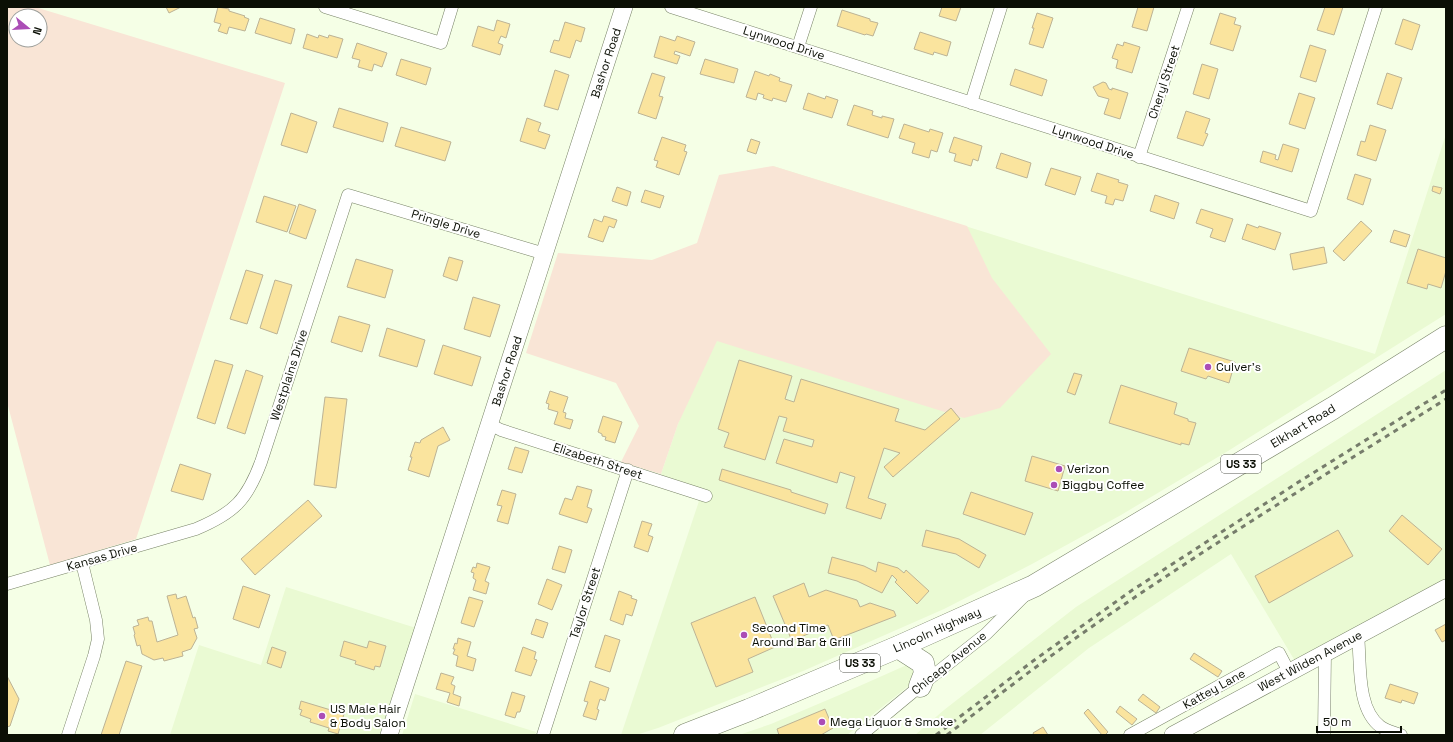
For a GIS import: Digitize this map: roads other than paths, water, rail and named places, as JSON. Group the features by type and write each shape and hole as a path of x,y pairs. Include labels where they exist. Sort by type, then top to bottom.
{"highway":[{"name":"Elkhart Road","path":"1034,586 1285,437 1446,337"},
{"name":"Lincoln Highway","path":"685,735 749,710 898,647 1034,586"},
{"path":"898,647 918,658 923,663 925,673 920,686"}],"street":[{"path":"325,7 441,43 452,7"},
{"name":"Bashor Road","path":"389,735 624,7"},
{"name":"Lynwood Drive","path":"671,7 1311,211 1376,7"},
{"path":"798,47 811,7"},
{"path":"972,103 1001,7"},
{"name":"Cheryl Street","path":"1139,157 1188,7"},
{"name":"Pringle Drive","path":"348,195 544,254"},
{"name":"Westplains Drive","path":"196,529 216,521 230,511 245,496 255,480 348,195"},
{"name":"Elizabeth Street","path":"489,424 501,430 706,496"},
{"name":"Taylor Street","path":"543,735 628,470"},
{"name":"Kansas Drive","path":"7,584 196,529"},
{"path":"68,735 94,656 98,639 96,620 82,563"},
{"name":"Chicago Avenue","path":"861,735 986,634 1034,586"},
{"name":"West Wilden Avenue","path":"1173,735 1446,588"},
{"path":"1358,635 1363,696 1366,708 1371,716 1382,727 1401,735"},
{"name":"Kattey Lane","path":"1130,735 1279,653 1289,672"},
{"path":"1324,735 1325,653"}],"railway":[{"path":"936,735 1033,661 1131,591 1297,483 1446,390"},
{"path":"947,735 1061,649 1143,592 1272,508 1446,399"}],"place":[{"name":"Culver's","path":"1208,367"},
{"name":"Verizon","path":"1059,469"},
{"name":"Biggby Coffee","path":"1054,485"},
{"name":"Second Time Around Bar & Grill","path":"744,635"},
{"name":"US Male Hair & Body Salon","path":"322,716"},
{"name":"Mega Liquor & Smoke","path":"822,722"}]}
